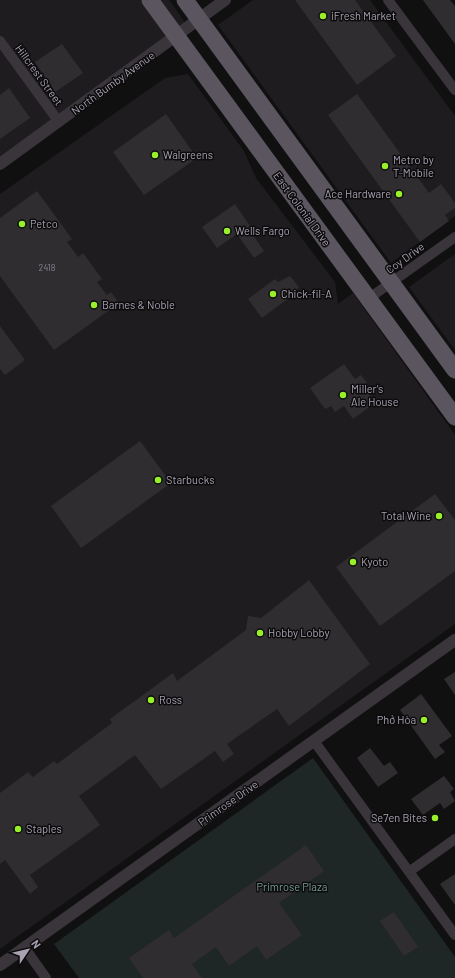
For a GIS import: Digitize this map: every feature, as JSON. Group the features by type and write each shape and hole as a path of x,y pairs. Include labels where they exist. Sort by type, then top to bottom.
{"highway":[{"name":"East Colonial Drive","path":"150,0 455,417"},
{"path":"185,0 455,370"}],"street":[{"name":"North Bumby Avenue","path":"0,164 225,0"},
{"path":"388,0 455,90"},
{"name":"Hillcrest Street","path":"0,41 59,122"},
{"name":"Coy Drive","path":"368,299 455,237"},
{"name":"Primrose Drive","path":"0,965 455,640"},
{"path":"314,741 410,871 455,935"},
{"path":"410,871 455,839"},
{"path":"24,948 46,978"}],"shaded area":[{"path":"0,0 169,0 189,28 0,163"},
{"path":"253,0 370,0 455,116 455,216 391,263 218,25"},
{"path":"188,74 244,151 256,178 335,282 338,304 353,293 455,435 455,624 0,949 0,194 165,78"},
{"path":"455,254 455,350 409,287"}],"green space":[{"name":"Primrose Plaza","path":"313,758 455,957 455,978 79,978 54,944"}],"building":[{"path":"295,0 355,0 396,56 357,85"},
{"path":"423,0 450,0 455,6 455,44"},
{"path":"62,44 83,73 55,92 35,62"},
{"path":"9,88 30,118 0,139 0,95"},
{"path":"357,94 429,193 441,184 455,203 455,208 445,215 449,221 420,242 328,115"},
{"name":"Walgreens","path":"166,114 197,158 144,195 113,152"},
{"path":"37,191 72,239 67,242 78,257 83,253 102,279 97,282 107,295 111,292 119,303 54,350 0,276 0,218"},
{"name":"Wells Fargo","path":"235,204 250,226 248,228 264,251 254,258 237,234 217,248 202,227"},
{"path":"290,276 299,287 293,295 262,318 248,299 275,279 278,282"},
{"path":"0,326 25,360 5,375 0,369"},
{"name":"Miller's Ale House","path":"344,364 355,379 361,375 367,383 363,386 375,403 353,419 344,406 335,412 331,406 325,409 310,388"},
{"path":"140,441 171,483 81,548 51,506"},
{"path":"435,494 455,520 455,571 380,626 336,567"},
{"path":"309,580 370,664 289,726 277,709 227,744 234,754 223,762 215,751 161,789 135,755 79,796 100,825 30,875 38,887 30,894 5,860 0,864 0,793 28,772 33,777 54,761 57,764 112,723 110,719 173,673 177,681 246,630 248,616 261,618"},
{"path":"455,672 455,695 444,679"},
{"path":"421,694 452,736 439,745 445,752 435,759 400,710"},
{"path":"370,748 384,766 390,762 398,773 378,787 357,758"},
{"path":"444,776 454,789 450,792 455,801 444,809 440,803 423,815 411,799"},
{"path":"306,845 324,871 279,903 302,935 266,960 257,946 229,966 216,947 192,964 202,978 143,978 129,958 169,930 174,938"},
{"path":"455,874 455,905 440,884"},
{"path":"394,912 418,947 404,956 380,921"}],"place":[{"name":"iFresh Market","path":"323,16"},
{"name":"Walgreens","path":"155,155"},
{"name":"Metro by T-Mobile","path":"385,166"},
{"name":"Ace Hardware","path":"399,194"},
{"name":"Petco","path":"22,224"},
{"name":"Wells Fargo","path":"227,231"},
{"name":"Chick-fil-A","path":"273,294"},
{"name":"Barnes & Noble","path":"94,305"},
{"name":"Miller's Ale House","path":"343,395"},
{"name":"Starbucks","path":"158,480"},
{"name":"Total Wine","path":"439,516"},
{"name":"Kyoto","path":"353,562"},
{"name":"Hobby Lobby","path":"260,633"},
{"name":"Ross","path":"151,700"},
{"name":"Phở Hòa","path":"424,720"},
{"name":"Se7en Bites","path":"435,818"},
{"name":"Staples","path":"18,829"}]}
